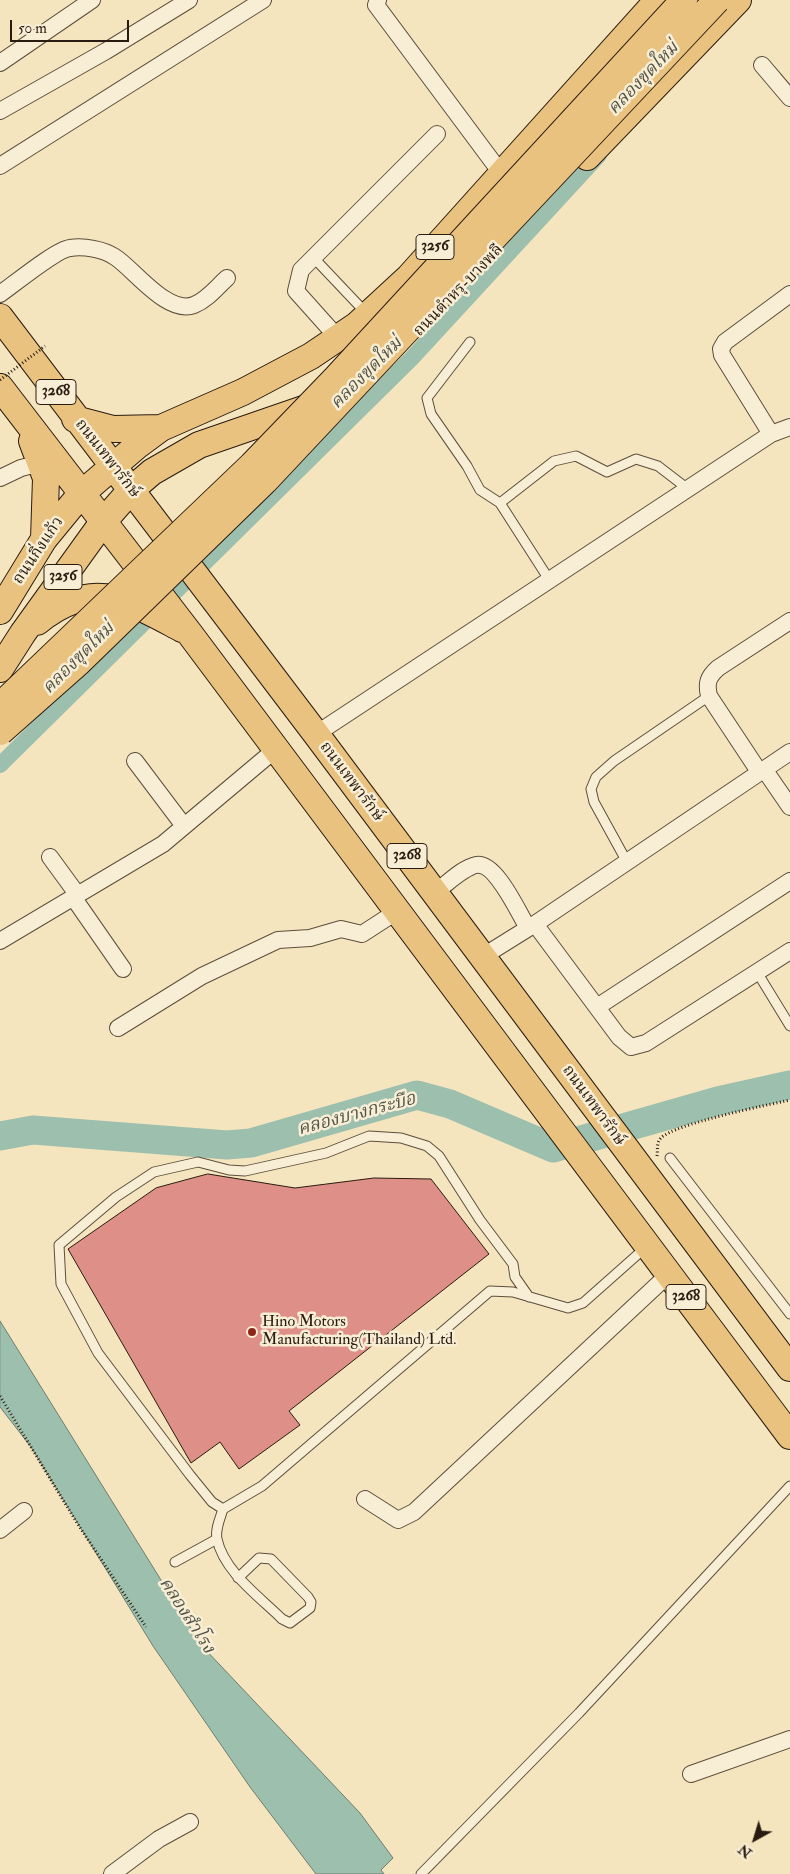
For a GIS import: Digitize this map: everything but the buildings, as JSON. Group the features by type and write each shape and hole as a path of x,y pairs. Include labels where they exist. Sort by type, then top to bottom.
{"main road":[{"name":"3256","path":"82,494 161,428 283,371 338,338 368,315 409,277 658,0"},
{"name":"3256","path":"0,706 252,464 341,372 684,0"},
{"name":"3256","path":"0,732 79,662 265,481 717,0"},
{"name":"ถนนตำหรุ-บางพลี","path":"110,531 131,490 169,462 199,445 335,398 354,388 387,364 738,0"},
{"name":"ถนนเทพารักษ์","path":"0,317 75,419 316,734 652,1186 790,1368"},
{"name":"3268","path":"0,386 190,634 396,912 554,1118 790,1436"},
{"path":"20,410 42,463 46,478 44,539"},
{"path":"75,419 113,428 161,428"},
{"path":"152,518 160,481 169,462"},
{"name":"ถนนกิ่งแก้ว","path":"0,611 44,539 82,494"},
{"name":"ถนนกิ่งแก้ว","path":"0,669 23,633 110,531"},
{"path":"23,633 57,608 91,596 108,596 132,603 190,634"}],"street":[{"path":"0,63 92,0"},
{"path":"0,111 106,51 189,0"},
{"path":"0,166 263,0"},
{"path":"378,0 376,5 501,173"},
{"path":"762,65 790,98"},
{"path":"338,338 296,291 301,270 437,134"},
{"path":"0,294 68,248 93,249 115,257 138,279 170,303 193,306 205,299 226,278"},
{"path":"771,434 722,355 721,349 725,342 790,294"},
{"path":"316,734 771,434 790,427"},
{"path":"0,478 20,468 42,463"},
{"path":"790,621 718,668 709,676 706,685 709,696 790,807"},
{"path":"0,941 163,844 276,749"},
{"path":"482,957 532,926 790,752"},
{"path":"135,761 184,826"},
{"path":"50,858 124,968"},
{"path":"434,893 476,865 484,866 499,878 532,926 619,1037 631,1047 646,1043 790,951"},
{"path":"597,1007 790,881"},
{"path":"118,1028 202,976 278,940 310,938 341,929 362,934 396,912"},
{"path":"365,1499 398,1520 414,1512 669,1274"},
{"path":"0,1530 24,1511"},
{"path":"691,1774 790,1739"},
{"path":"112,1874 159,1840 190,1822"}],"lane":[{"path":"312,257 368,315"},
{"path":"470,342 428,398 431,414 467,466 480,490 500,503 550,580"},
{"path":"500,503 554,461 576,456 607,472 636,459 658,466 688,489"},
{"path":"628,862 594,802 591,789 596,777 614,761 709,696"},
{"path":"757,972 790,1026"},
{"path":"223,1509 212,1502 98,1353 61,1284 59,1245 116,1197 154,1172 198,1162 229,1170 245,1171 326,1153 369,1136 401,1138 427,1146 439,1156 480,1220 513,1264 515,1278 529,1298"},
{"path":"670,1158 790,1314"},
{"path":"238,1578 259,1558 271,1559 308,1597 310,1608 290,1624 282,1619 238,1578 217,1540 217,1528 223,1509 262,1486 490,1291 513,1292 568,1308 583,1303 648,1246"},
{"path":"421,1874 579,1713 790,1486"},
{"path":"175,1562 217,1540"}],"path":[{"path":"0,380 45,346"},
{"path":"652,1186 657,1144 661,1138 672,1131 733,1113 790,1100"},
{"path":"0,1396 77,1523 146,1627"}],"shaded area":[{"path":"0,1321 202,1646 360,1813 393,1858 381,1870 384,1874 316,1874 250,1787 153,1646 31,1447 0,1407"}],"waterway":[{"name":"คลองขุดใหม่","path":"0,765 412,358 599,155"},
{"name":"คลองบางกระบือ","path":"0,1136 33,1130 227,1145 251,1143 417,1095 450,1104 553,1148 718,1101 790,1085"}],"place":[{"name":"Hino Motors Manufacturing(Thailand) Ltd.","path":"252,1332"}],"water label":[{"name":"คลองสำโรง","path":"186,1616"}]}
